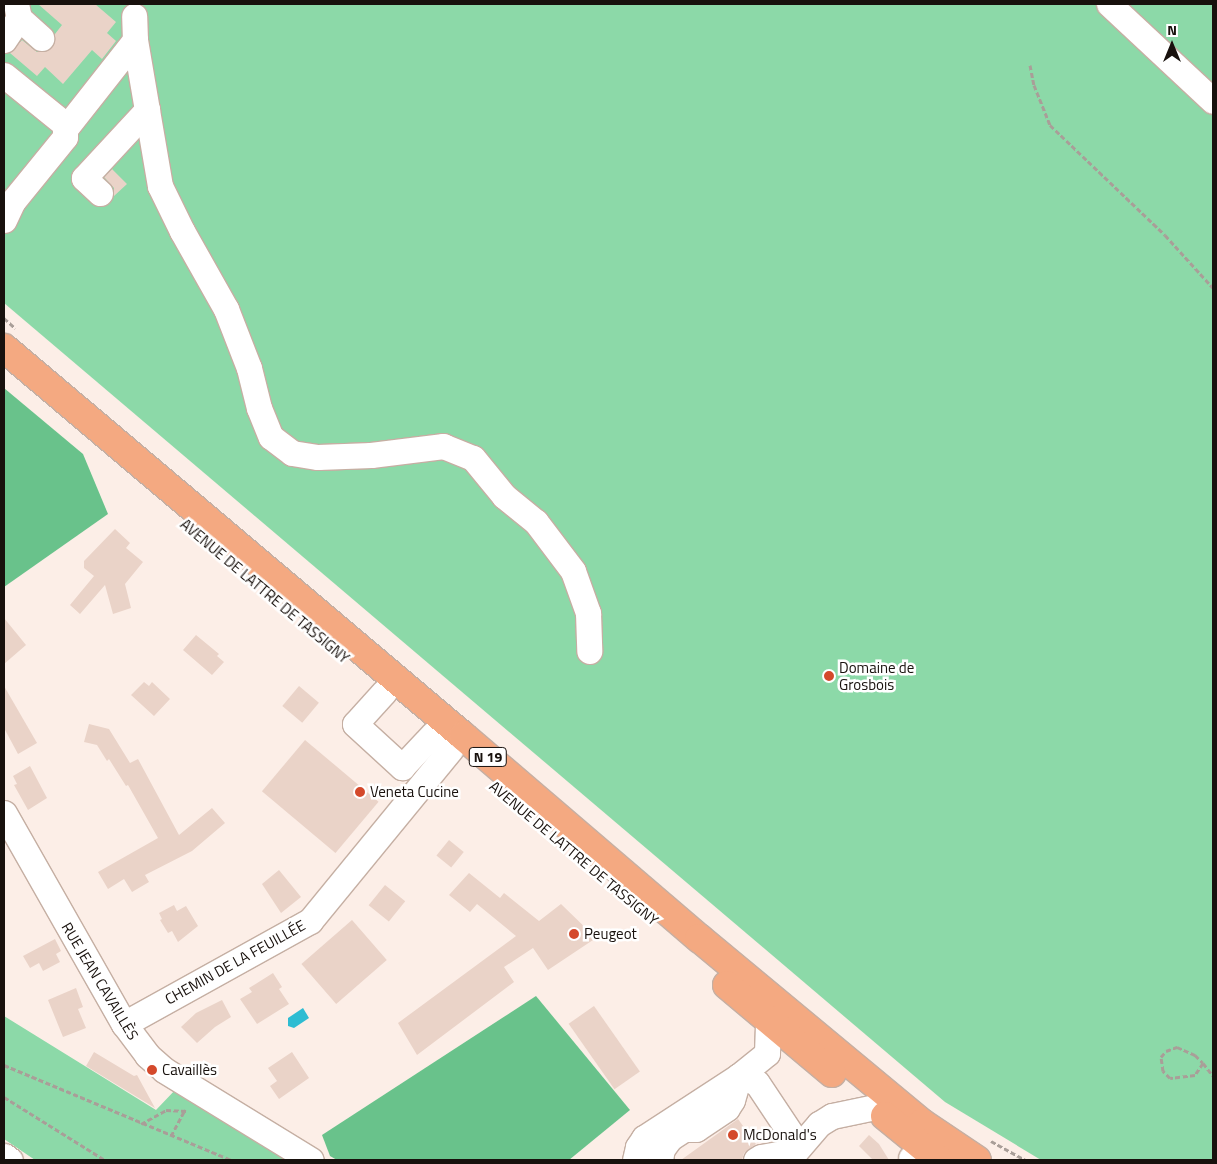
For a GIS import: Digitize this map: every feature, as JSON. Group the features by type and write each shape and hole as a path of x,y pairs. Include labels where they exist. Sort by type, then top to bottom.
{"main road":[{"name":"N 19","path":"4,348 456,729 707,944 922,1123 977,1160"},
{"name":"AVENUE DE LATTRE DE TASSIGNY","path":"4,370 442,741 768,1021 939,1160"}],"street":[{"path":"1109,4 1213,101"},
{"path":"132,8 135,40 160,186 182,231 226,308 249,368 259,408 271,437 292,453 318,458 370,455 443,446 473,458 504,496 536,522 572,571 588,613 589,651"},
{"path":"4,40 18,11 41,38"},
{"path":"4,220 14,201 65,137 67,126 135,40"},
{"path":"4,75 67,126"},
{"path":"100,193 84,178 147,110"},
{"path":"384,692 355,724 402,768 442,741"},
{"name":"CHEMIN DE LA FEUILLÉE","path":"124,1024 310,920 442,741"},
{"name":"RUE JEAN CAVAILLÈS","path":"4,813 124,1024 147,1055 164,1070 311,1160"},
{"path":"635,1160 638,1147 644,1138 739,1076 767,1053 768,1021"},
{"path":"661,1155 670,1138 684,1129 696,1129 727,1108 732,1100 739,1076"},
{"path":"739,1076 757,1083 794,1152"},
{"path":"756,1160 762,1157 794,1152 818,1124 832,1116 874,1107"},
{"path":"4,1156 10,1160"}],"path":[{"path":"1030,65 1034,85 1050,125 1165,235 1213,288"},
{"path":"1202,1063 1195,1074 1170,1078 1163,1071 1161,1057 1166,1051 1177,1048 1195,1055 1202,1063 1213,1076"},
{"path":"4,1065 141,1124 231,1160"},
{"path":"4,1098 105,1160"},
{"path":"141,1124 166,1110 186,1110 171,1136"}],"green space":[{"name":"Domaine de Grosbois","path":"4,4 1213,4 1213,1160 1041,1160 945,1102 4,303"},
{"path":"4,388 83,454 108,514 4,587"},
{"path":"536,996 630,1110 569,1160 337,1160 330,1156 322,1135"},
{"path":"4,1016 156,1110 177,1088 296,1160 35,1160 4,1139"}],"water":[{"path":"303,1008 309,1018 294,1028 288,1026 288,1018"}],"building":[{"path":"38,4 95,4 116,22 107,33 116,41 102,59 92,50 63,84 45,67 37,76 10,53 22,40 37,52 46,51 52,47 55,41 55,34 62,25"},
{"path":"112,169 127,184 114,196 114,188 104,177"},
{"path":"115,529 130,543 126,548 143,562 125,584 131,608 113,614 105,585 80,614 70,605 94,576 84,568 84,561"},
{"path":"4,618 26,645 4,664"},
{"path":"196,635 219,654 217,656 224,662 212,675 183,650"},
{"path":"144,682 149,686 152,682 170,699 154,716 131,695"},
{"path":"4,686 37,743 18,754 4,728"},
{"path":"299,686 319,703 302,723 282,706"},
{"path":"89,724 109,729 130,763 138,759 179,835 212,808 225,823 192,851 145,875 149,882 132,892 124,879 108,889 98,872 158,838 128,785 126,786 109,759 107,761 97,745 84,742"},
{"path":"305,740 379,802 335,853 262,791"},
{"path":"30,766 47,798 28,810 14,785 17,784 13,776"},
{"path":"449,840 464,852 451,868 436,856"},
{"path":"279,870 301,897 281,913 262,884"},
{"path":"469,873 500,898 504,893 539,921 561,904 596,938 548,970 533,948 504,967 514,982 417,1055 398,1023 516,936 477,904 470,912 449,895"},
{"path":"385,885 405,901 389,922 369,905"},
{"path":"174,905 177,911 186,906 198,926 178,942 172,931 168,933 160,920 162,919 159,913"},
{"path":"352,920 387,960 336,1004 301,964"},
{"path":"55,939 61,951 56,954 60,962 43,971 39,963 30,968 23,956"},
{"path":"273,973 282,987 279,989 289,1004 257,1024 240,999 252,992 249,988"},
{"path":"76,988 83,1007 78,1009 86,1028 63,1037 48,1000"},
{"path":"222,1000 231,1017 215,1027 197,1043 181,1027 196,1013"},
{"path":"594,1006 640,1072 614,1089 569,1024"},
{"path":"94,1052 134,1076 137,1075 155,1108 86,1066"},
{"path":"292,1052 309,1078 279,1099 270,1086 277,1081 268,1068"},
{"name":"McDonald's","path":"738,1119 756,1144 744,1153 742,1160 681,1160"},
{"path":"869,1135 879,1144 889,1160 873,1160 859,1146"}],"place":[{"name":"Domaine de Grosbois","path":"829,676"},
{"name":"Veneta Cucine","path":"360,792"},
{"name":"Peugeot","path":"574,934"},
{"name":"Cavaillès","path":"152,1070"},
{"name":"McDonald's","path":"733,1135"}]}
